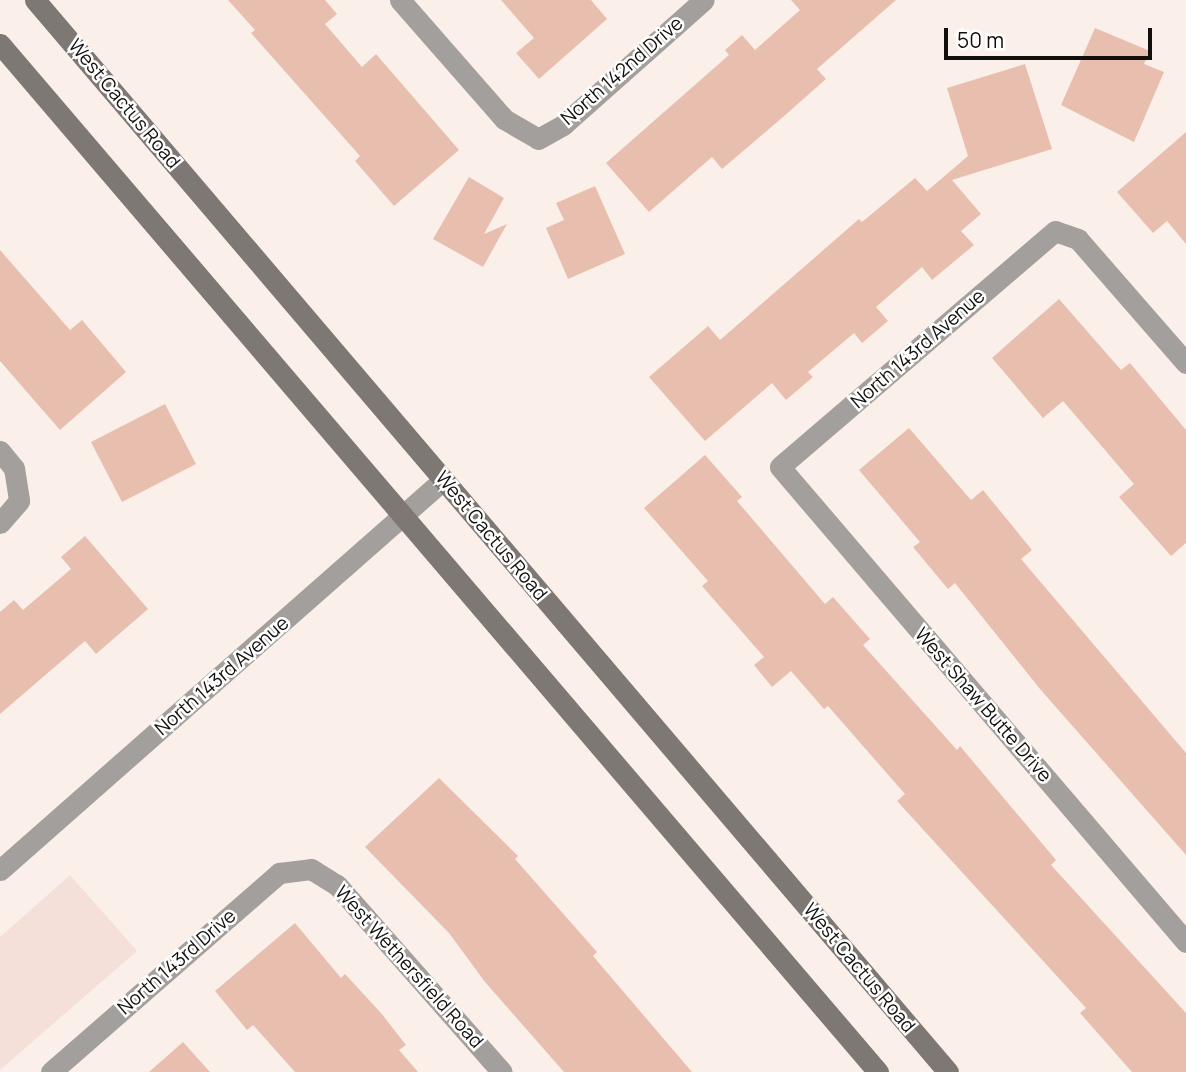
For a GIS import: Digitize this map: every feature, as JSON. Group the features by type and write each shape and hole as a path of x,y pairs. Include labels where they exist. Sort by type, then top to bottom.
{"main road":[{"name":"West Cactus Road","path":"36,0 948,1072"},
{"path":"0,44 878,1072"}],"street":[{"name":"North 142nd Drive","path":"400,0 505,119 538,139 563,125 704,0"},
{"name":"North 143rd Avenue","path":"780,467 1055,231 1078,239 1186,363"},
{"path":"0,451 14,468 19,501 0,523"},
{"name":"West Shaw Butte Drive","path":"780,467 1186,942"},
{"name":"North 143rd Avenue","path":"0,870 443,480"},
{"name":"North 143rd Drive","path":"51,1072 279,873 311,869"},
{"name":"West Wethersfield Road","path":"311,869 337,885 502,1072"}],"shaded area":[{"path":"70,875 137,951 0,1070 0,937"}],"building":[{"path":"228,0 325,0 337,14 325,24 362,67 376,54 459,150 394,206 355,161 360,156 251,33 255,30"},
{"path":"501,0 591,0 607,19 539,79 516,53 534,38"},
{"path":"791,0 896,0 817,69 826,79 783,117 722,169 712,157 649,212 606,163 729,55 725,50 742,35 755,50 800,10"},
{"path":"1095,28 1150,51 1144,64 1164,72 1134,142 1061,105"},
{"path":"1025,64 1052,149 952,180 981,214 961,231 974,245 932,280 922,267 876,307 888,321 862,343 854,333 808,372 813,377 786,400 772,383 705,441 649,377 708,326 720,340 859,219 862,222 915,178 927,191 968,156 947,88"},
{"path":"1186,132 1186,244 1167,221 1153,233 1117,192"},
{"path":"469,177 504,198 484,234 507,224 483,267 433,239"},
{"path":"595,186 625,254 568,279 546,228 564,220 556,203"},
{"path":"0,250 70,330 82,320 126,372 60,430 0,361"},
{"path":"1059,299 1121,370 1130,363 1186,430 1186,543 1171,556 1119,497 1134,484 1063,401 1043,418 992,358"},
{"path":"165,404 196,464 122,502 91,442"},
{"path":"909,428 971,500 983,490 1032,550 1021,559 1186,753 1186,855 1040,689 955,583 948,589 913,547 920,542 859,470"},
{"path":"705,455 742,497 737,501 825,604 833,597 870,639 863,645 957,750 960,746 1056,860 1051,865 1186,1013 1186,1072 1132,1072 1080,1013 1086,1008 897,801 905,794 828,706 824,709 791,671 772,687 754,665 764,657 702,586 708,581 644,508"},
{"path":"85,536 148,609 96,654 85,641 0,714 0,612 14,600 23,610 71,569 61,557"},
{"path":"439,778 518,856 515,859 597,952 593,956 692,1072 564,1072 485,982 449,933 365,847"},
{"path":"295,923 341,978 345,974 381,1013 406,1045 399,1050 418,1072 295,1072 253,1025 247,1030 215,991"},
{"path":"183,1042 210,1072 149,1072"}]}
